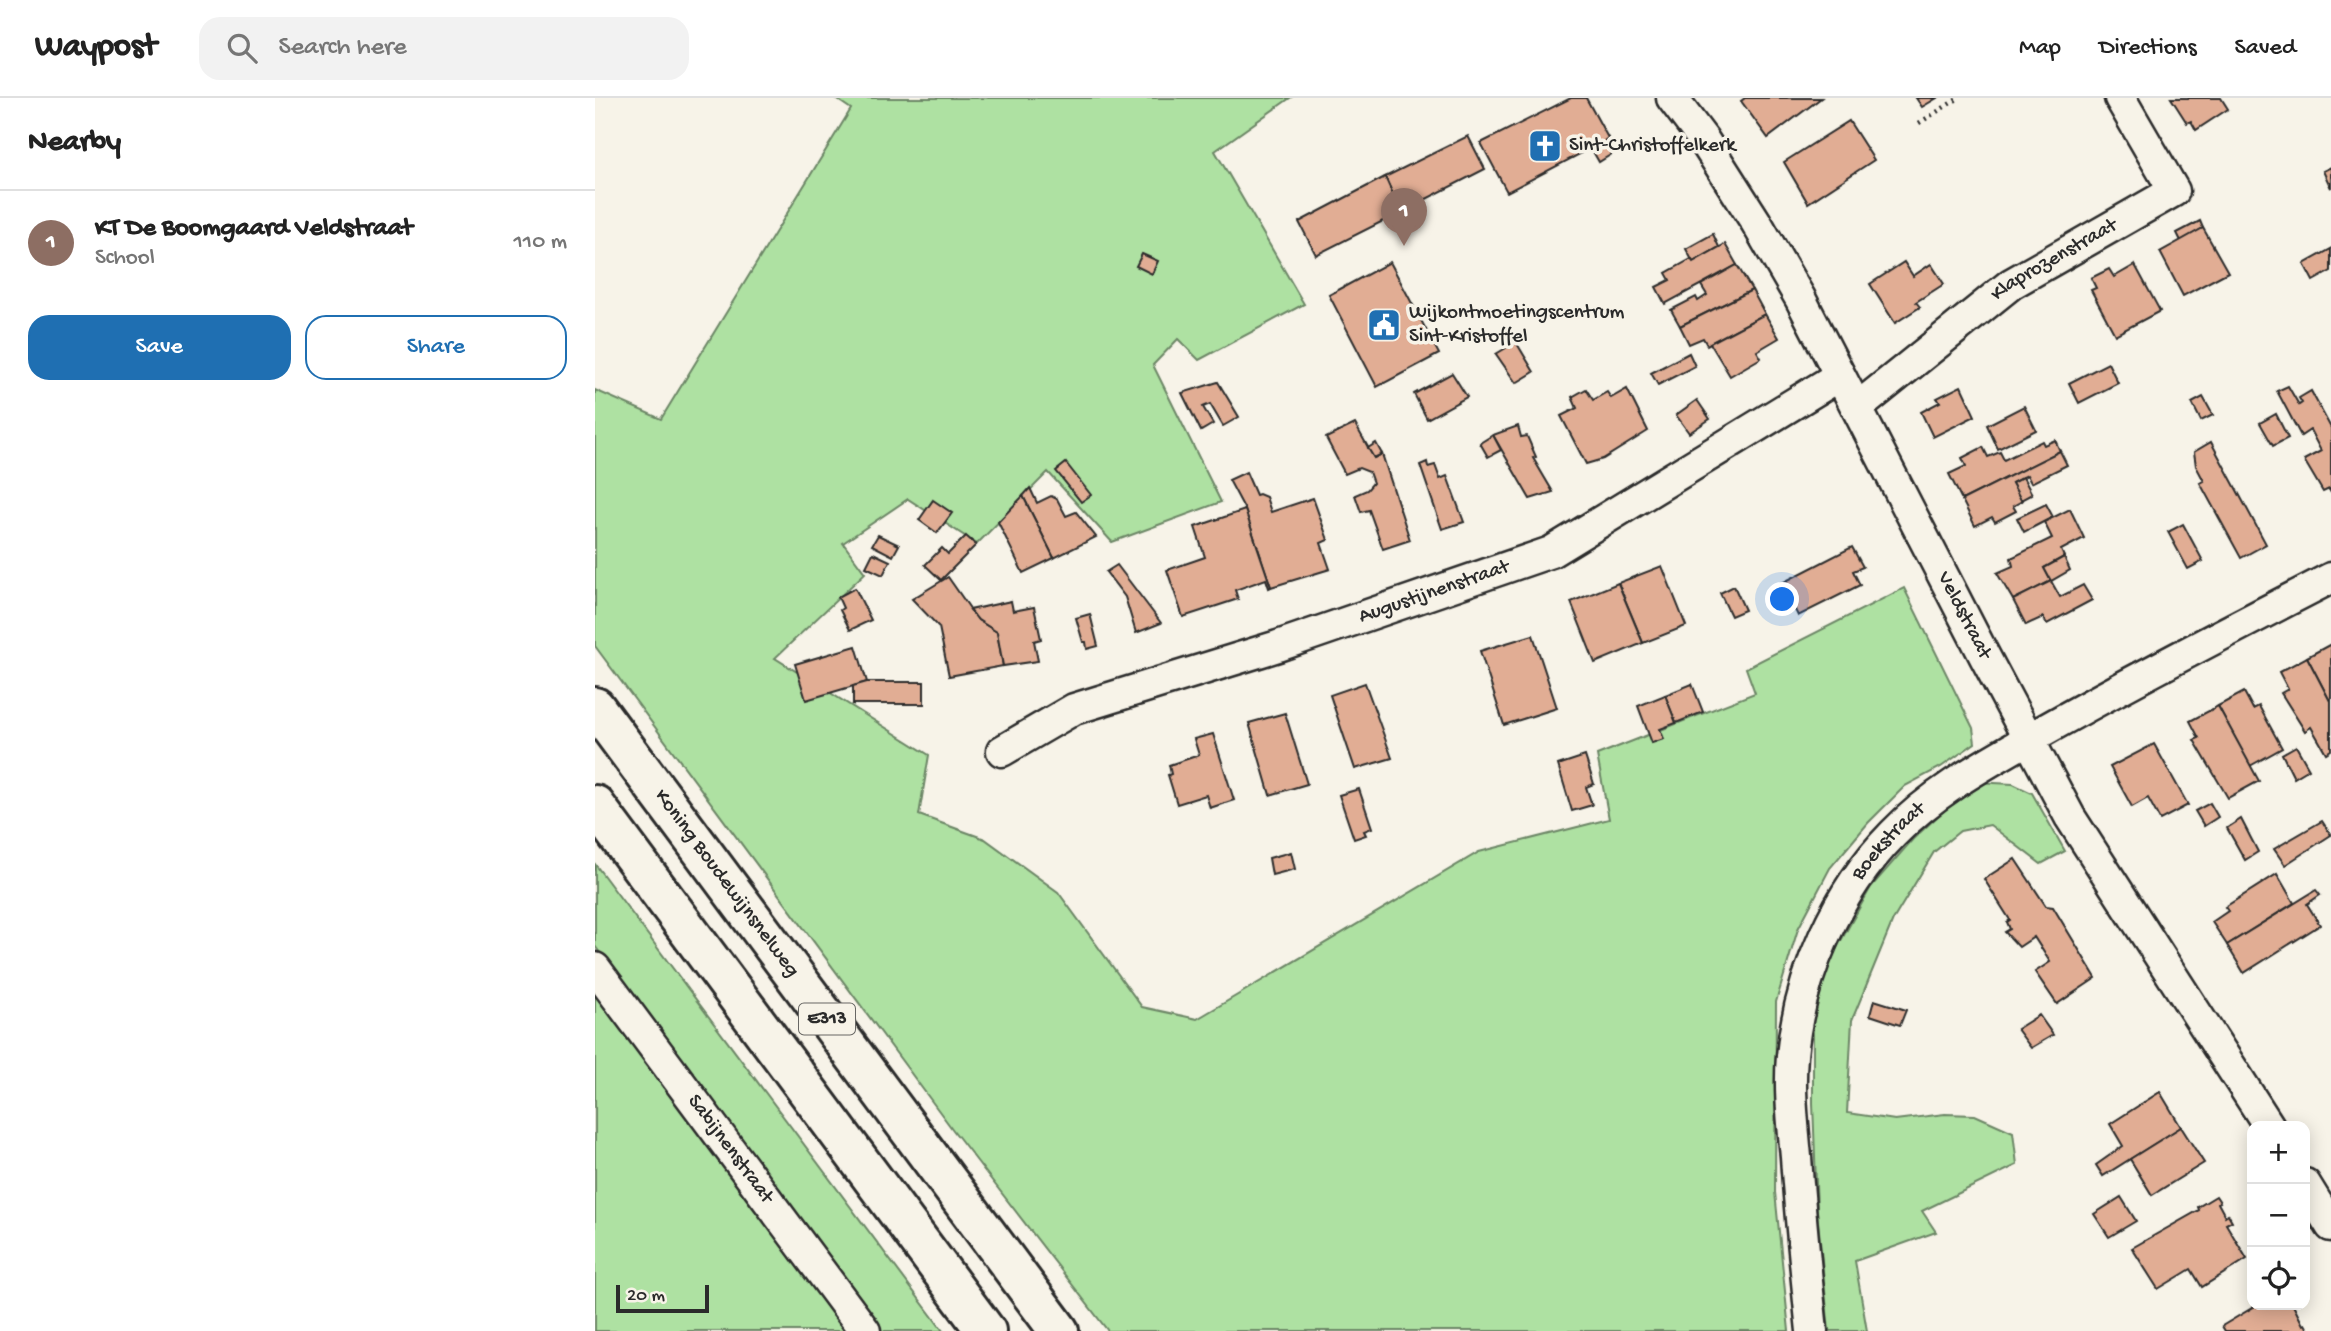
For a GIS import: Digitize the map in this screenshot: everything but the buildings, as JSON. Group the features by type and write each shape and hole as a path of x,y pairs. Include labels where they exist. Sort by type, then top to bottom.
{"highway":[{"name":"Koning Boudewijnsnelweg","path":"595,707 1059,1331"},
{"name":"E313","path":"595,805 986,1331"}],"street":[{"name":"Veldstraat","path":"1672,98 1703,139 1800,298 2070,817 2266,1121"},
{"name":"Klaprozenstraat","path":"1857,408 2011,284 2174,191 2120,98"},
{"name":"Augustijnenstraat","path":"1002,751 1075,709 1278,646 1551,552 1839,376"},
{"name":"Boekstraat","path":"1812,1331 1791,1097 1791,1057 1798,1017 1815,958 1840,905 1891,835 1921,807 1970,774 2093,703 2331,578"},
{"name":"Sabijnenstraat","path":"595,968 865,1331"},
{"path":"2310,1192 2331,1226"}],"path":[{"path":"1919,123 1959,98"}],"green space":[{"path":"835,98 1290,98 1215,151 1304,304 1199,360 1178,339 1153,365 1221,502 1112,542 1048,472 977,544 908,499 843,543 865,573 775,658 929,755 919,815 985,839 1058,892 1142,1007 1197,1019 1479,852 1609,819 1597,755 1755,693 1746,668 1904,588 1973,728 1975,743 1941,767 1905,786 1868,823 1830,868 1798,929 1776,1002 1775,1192 1789,1331 1108,1331 953,1130 595,646 595,390 661,419 851,109"},
{"path":"1975,782 2013,784 2032,793 2065,851 2041,864 1990,825 1960,831 1934,852 1893,920 1852,1020 1847,1113 1895,1120 1945,1114 1975,1115 2013,1132 2017,1165 1922,1211 1936,1232 1855,1261 1867,1331 1829,1331 1817,1211 1813,1019 1829,962 1871,887 1913,839"},
{"path":"595,864 943,1331 879,1331 595,946"},
{"path":"595,994 845,1331 595,1331"}],"place":[{"name":"Sint-Christoffelkerk","path":"1545,146"},
{"name":"KT De Boomgaard Veldstraat","path":"1404,246"},
{"name":"Wijkontmoetingscentrum Sint-Kristoffel","path":"1384,325"}]}
